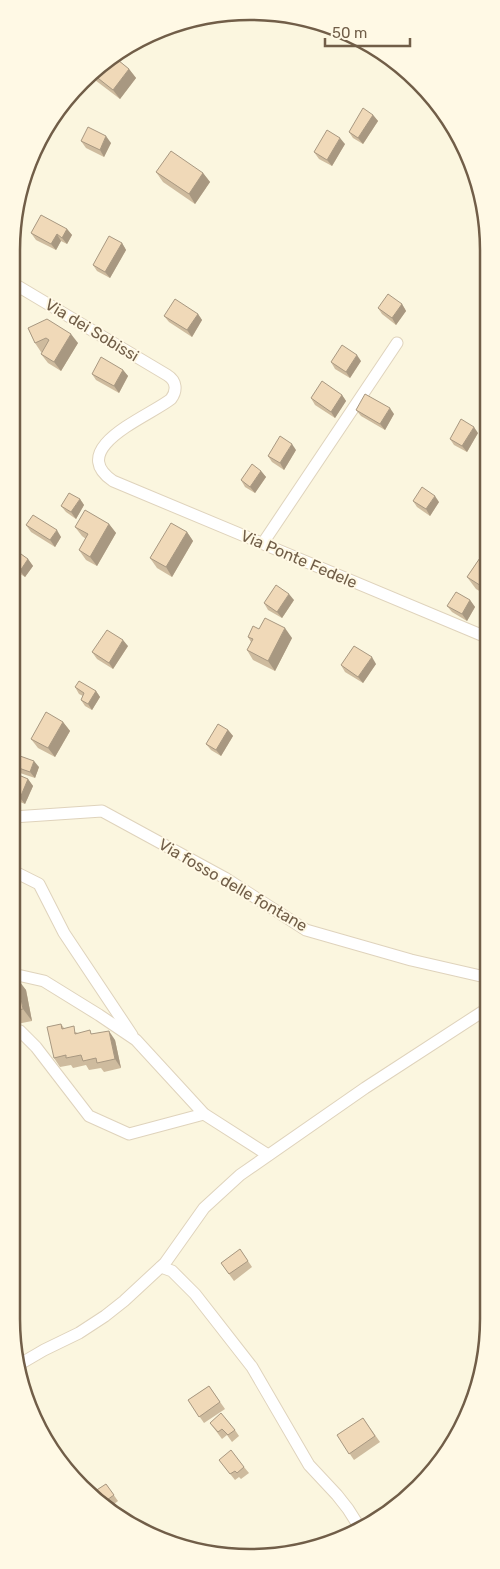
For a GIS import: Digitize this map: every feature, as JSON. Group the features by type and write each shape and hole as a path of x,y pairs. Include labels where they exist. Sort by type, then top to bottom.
{"street":[{"name":"Via dei Sobissi","path":"20,287 168,375 175,386 175,394 171,400 114,436 100,449 98,458 102,471 113,481"},
{"path":"263,544 397,343"},
{"name":"Via Ponte Fedele","path":"113,481 480,634"},
{"name":"Via fosso delle fontane","path":"20,817 102,811 225,878 306,930 411,960 480,976"},
{"path":"20,874 39,884 64,933 136,1040 204,1114 268,1155"},
{"path":"20,976 44,981 99,1014 136,1040"},
{"path":"24,1362 74,1336 105,1316 161,1267 212,1200 240,1175 366,1088 480,1013"},
{"path":"20,1031 36,1047 89,1116 129,1134 204,1114"},
{"path":"161,1267 172,1271 195,1294 252,1367 309,1465 342,1502 356,1523"}],"building":[{"path":"119,61 129,69 113,90 97,78"},
{"path":"363,108 373,115 358,138 349,132"},
{"path":"88,127 106,136 100,150 81,141"},
{"path":"327,130 340,138 327,160 314,152"},
{"path":"171,151 203,173 189,194 156,172"},
{"path":"41,215 67,229 62,238 57,234 51,244 31,233"},
{"path":"109,236 122,243 105,272 93,265"},
{"path":"388,294 402,304 392,318 378,308"},
{"path":"175,299 198,314 187,330 164,316"},
{"path":"47,319 71,334 54,362 41,354 49,340 46,338 35,343 28,328"},
{"path":"342,345 357,355 346,372 331,362"},
{"path":"101,357 123,370 114,386 92,374"},
{"path":"322,381 342,395 331,412 311,398"},
{"path":"365,394 390,408 380,424 356,410"},
{"path":"461,419 474,427 462,446 450,439"},
{"path":"280,436 292,444 280,463 268,456"},
{"path":"252,464 261,471 250,487 241,480"},
{"path":"422,487 435,496 426,509 413,501"},
{"path":"69,493 80,499 71,512 61,506"},
{"path":"85,510 109,524 90,557 79,550 88,534 75,527"},
{"path":"33,515 57,530 50,540 26,525"},
{"path":"171,523 187,532 166,567 150,558"},
{"path":"20,553 28,559 20,571"},
{"path":"480,558 480,585 467,577"},
{"path":"276,585 289,594 277,612 264,603"},
{"path":"456,592 470,600 462,614 447,606"},
{"path":"265,618 285,628 268,661 247,650 253,639 248,637 253,626 259,629"},
{"path":"107,630 123,640 109,663 92,652"},
{"path":"354,646 372,657 358,677 341,665"},
{"path":"79,681 96,691 88,704 81,700 84,693 75,687"},
{"path":"46,712 63,722 48,748 31,739"},
{"path":"218,724 228,730 216,750 206,744"},
{"path":"20,756 34,761 30,772 20,768"},
{"path":"20,776 28,779 20,798"},
{"path":"20,994 23,1009 20,1010"},
{"path":"61,1024 62,1029 74,1026 75,1034 90,1030 91,1034 109,1031 115,1059 97,1063 96,1058 83,1061 81,1055 66,1058 66,1055 54,1058 47,1027"},
{"path":"240,1249 248,1261 229,1274 221,1263"},
{"path":"209,1386 220,1402 199,1417 188,1400"},
{"path":"221,1413 235,1430 228,1435 222,1429 218,1432 210,1423"},
{"path":"363,1418 375,1436 349,1454 337,1435"},
{"path":"231,1450 244,1467 237,1473 235,1471 230,1474 219,1460"},
{"path":"106,1484 114,1495 108,1499 96,1490"}]}
